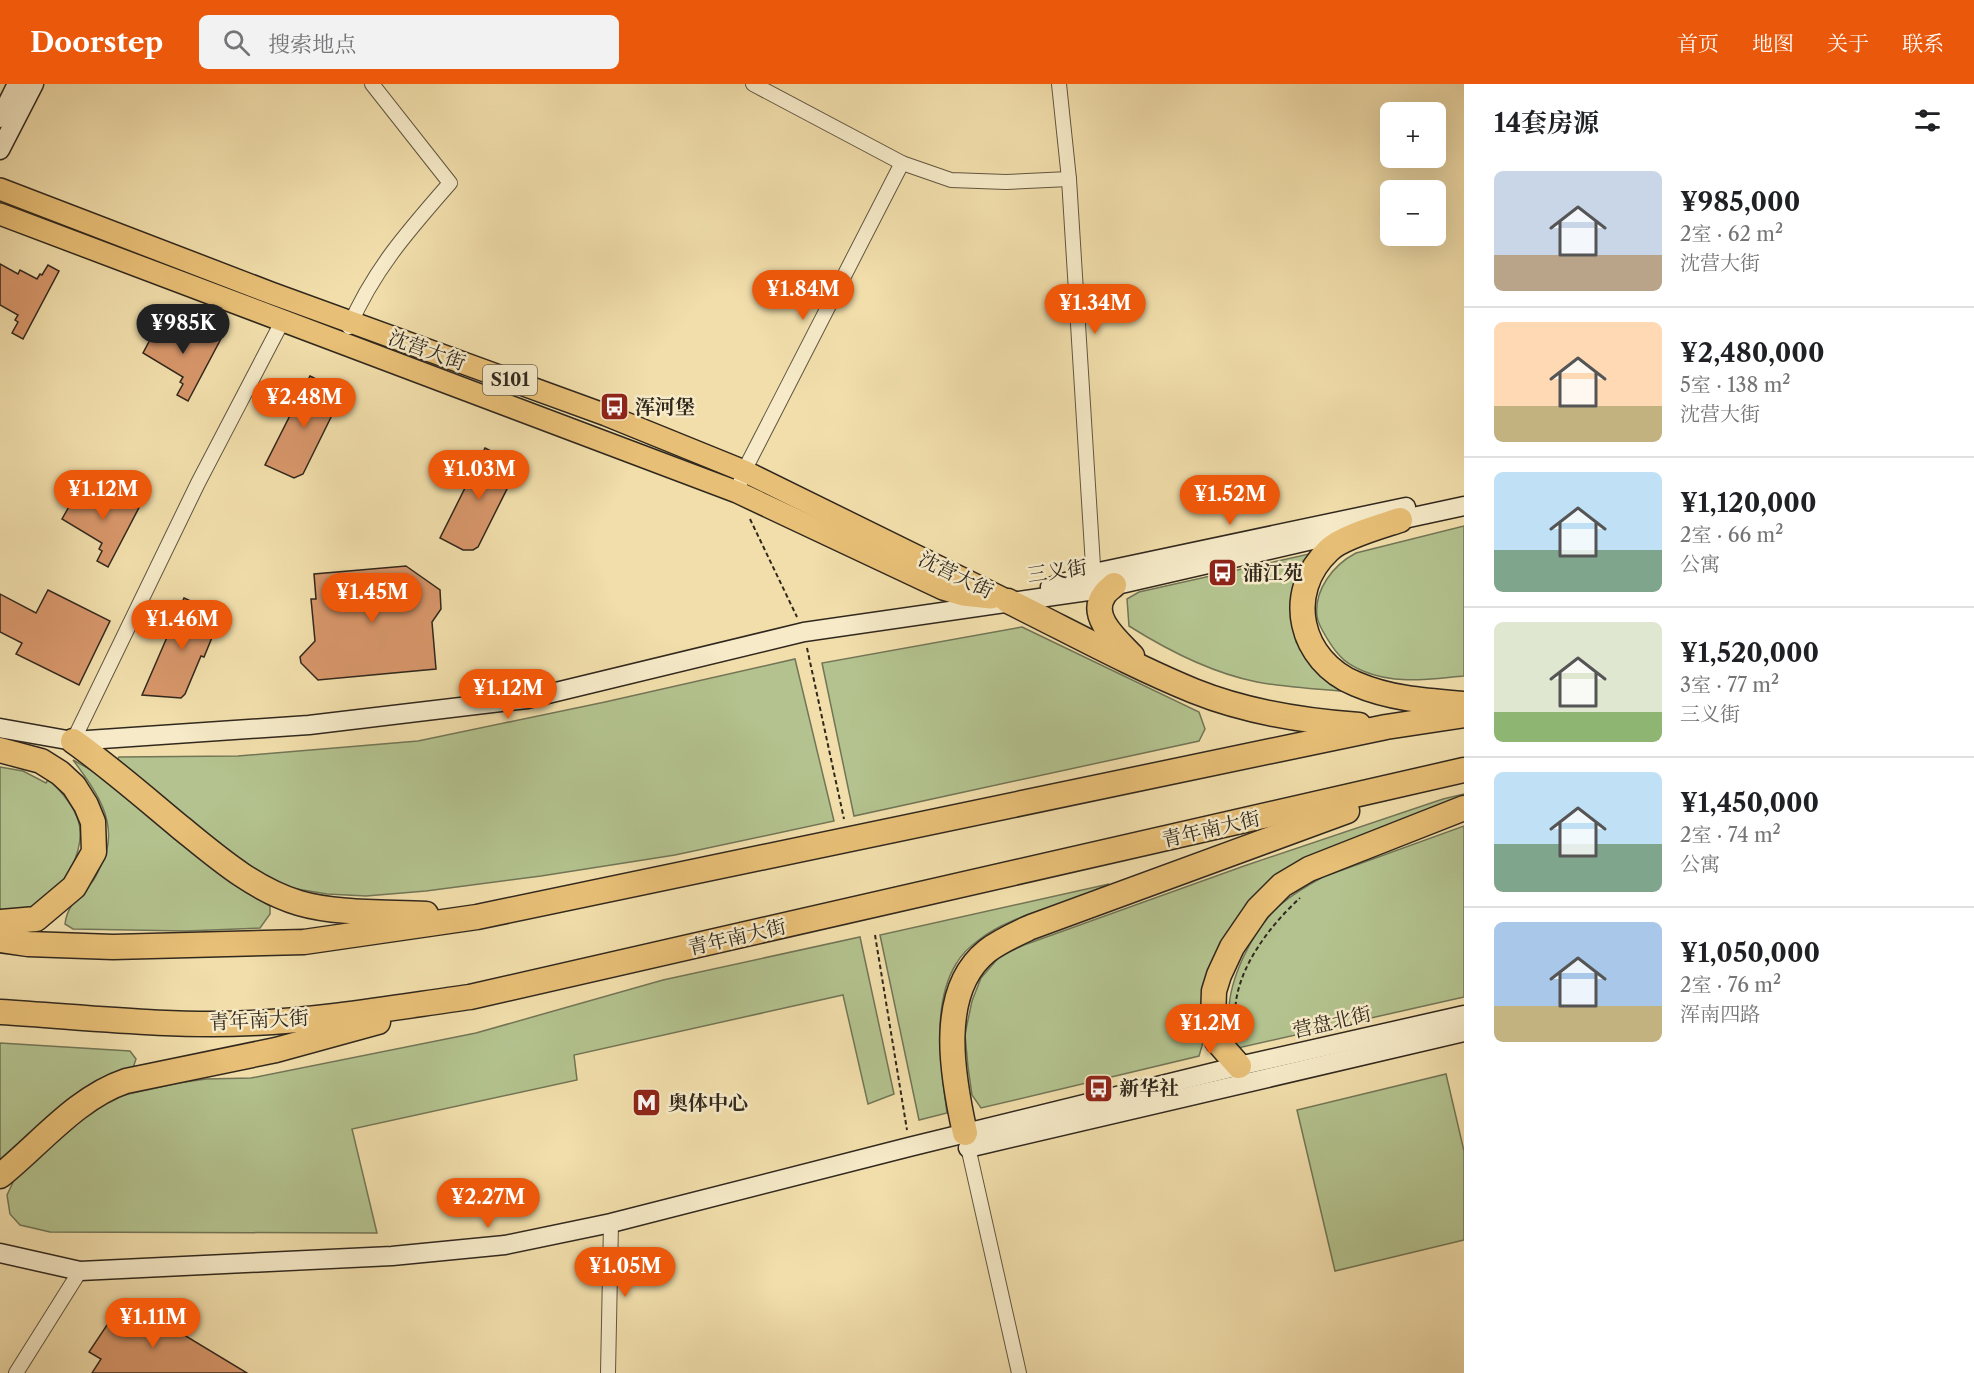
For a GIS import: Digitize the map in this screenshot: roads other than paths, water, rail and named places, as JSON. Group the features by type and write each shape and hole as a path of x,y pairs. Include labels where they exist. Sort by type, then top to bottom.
{"highway":[{"path":"1400,520 1343,541 1330,548 1322,556 1306,582 1302,598 1303,624 1308,637 1324,662 1356,684 1412,700 1464,704"},
{"path":"1101,582 1103,595 1100,605 1106,628 1142,667"},
{"path":"1008,601 1194,691 1239,706 1307,720 1386,727"},
{"path":"0,940 28,944 113,947 304,942 477,917 1386,727 1464,715"},
{"path":"73,741 240,873 270,892 300,903 327,908 477,917"},
{"path":"0,750 41,760 74,786 93,822 94,852 74,888 36,919 0,922"},
{"name":"青年南大街","path":"0,1012 177,1023 251,1023 344,1014 470,997 1464,770"},
{"path":"967,1141 952,1062 954,1017 965,981 974,965 987,951 1031,927 1440,777"},
{"path":"1239,1066 1217,1041 1213,1020 1214,991 1238,935 1258,909 1282,885 1309,869 1464,808"},
{"path":"0,1176 84,1104 110,1086 276,1050 470,997"}],"main road":[{"name":"沈营大街","path":"0,189 271,293 606,415 744,471 1008,601"},
{"name":"沈营大街","path":"0,214 737,492 943,589 963,595 1008,601"}],"street":[{"path":"0,118 17,84"},
{"path":"0,150 34,84"},
{"path":"342,343 371,282 404,235 450,183 372,84"},
{"path":"753,84 902,164 951,180 1006,182 1069,179"},
{"path":"1059,84 1069,179 1101,582"},
{"path":"737,492 744,471 902,164"},
{"path":"73,741 198,483 283,320"},
{"name":"三义街","path":"1101,582 1464,495"},
{"name":"三义街","path":"0,728 73,741 309,725 527,699 804,632 1008,601 1464,506"},
{"name":"营盘北街","path":"967,1141 1239,1066 1464,1015"},
{"name":"营盘北街","path":"967,1141 1464,1032"},
{"path":"0,1253 80,1271 436,1253 505,1245 611,1223 909,1147 967,1141 1019,1373"},
{"path":"608,1373 611,1223"},
{"path":"16,1373 80,1271"}],"place":[{"name":"浑河堡","path":"614,407"},
{"name":"浦江苑","path":"1222,573"},
{"name":"新华社","path":"1098,1088"},
{"name":"奥体中心","path":"647,1103"}]}
